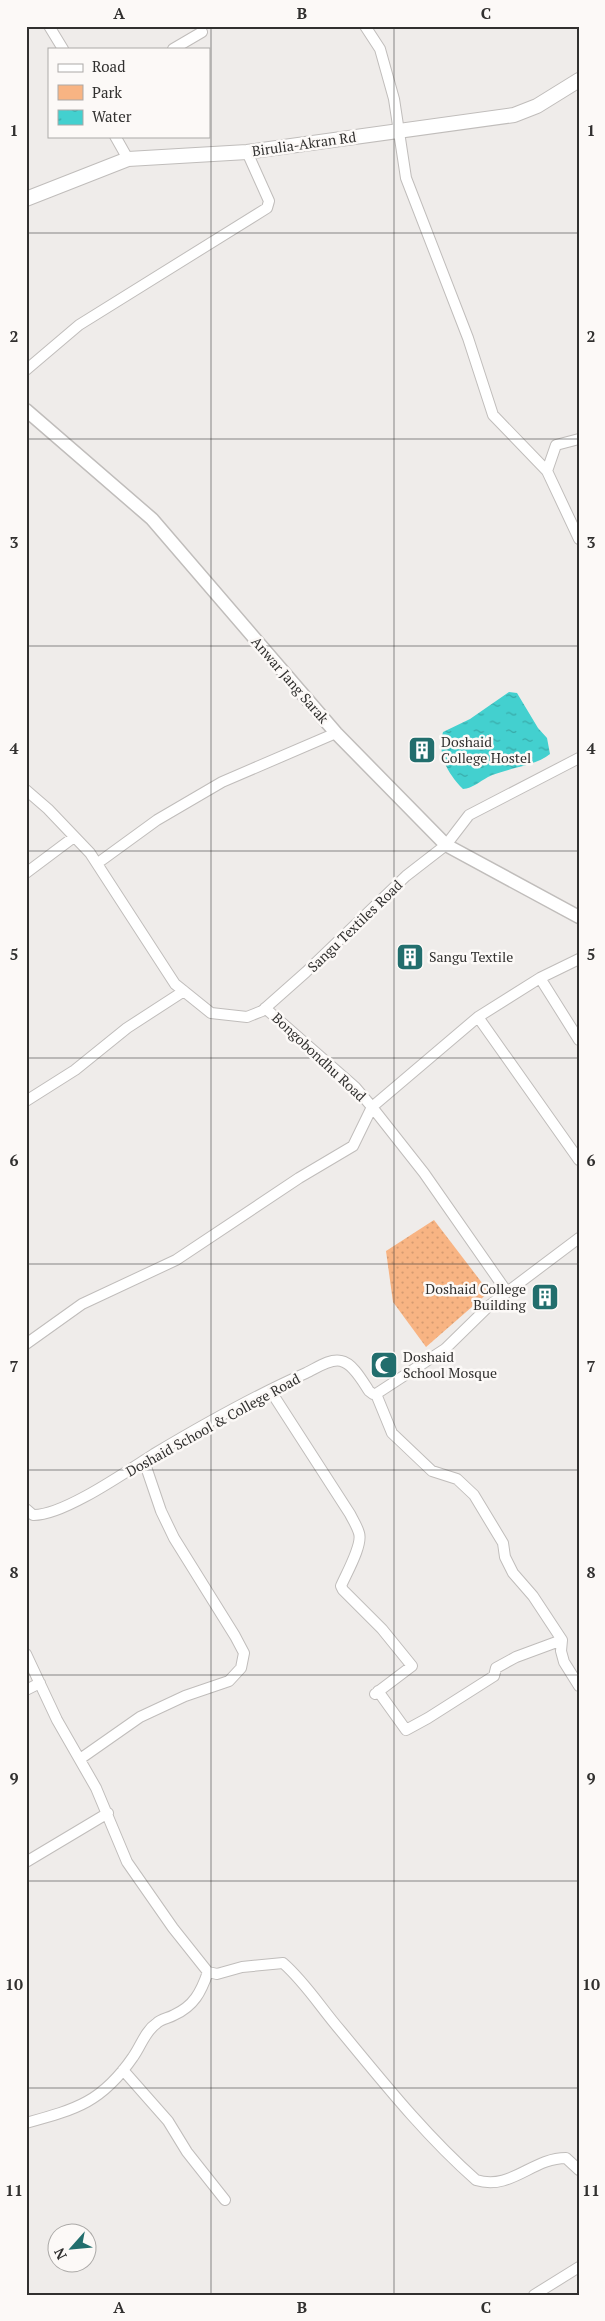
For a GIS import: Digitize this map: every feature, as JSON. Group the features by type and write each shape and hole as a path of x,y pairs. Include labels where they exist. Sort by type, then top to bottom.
{"highway":[{"name":"Birulia-Akran Rd","path":"26,199 128,159 247,152 514,115 537,106 579,80"}],"main road":[{"name":"Anwar Jang Sarak","path":"26,410 152,519 336,733 446,845 579,916"}],"street":[{"path":"49,26 62,48"},
{"path":"365,26 380,49 394,99 406,178 468,338 493,416 547,471 579,539"},
{"path":"175,48 202,32"},
{"path":"117,138 128,159"},
{"path":"26,370 79,325 267,208 269,201 247,152"},
{"path":"547,471 556,446 579,439"},
{"path":"102,860 157,820 222,782 336,733"},
{"name":"Sangu Textiles Road","path":"265,1008 306,972 406,876 446,845 469,815 579,758"},
{"name":"Bongobondhu Road","path":"26,790 90,853 175,984 211,1013 247,1017 265,1008 355,1087 424,1173 507,1292"},
{"path":"26,873 74,837"},
{"path":"26,1344 82,1304 176,1260 300,1178 353,1146 372,1107 478,1017 540,978 579,959"},
{"path":"540,978 579,1040"},
{"path":"26,1101 75,1070 128,1028 184,990"},
{"path":"478,1017 579,1160"},
{"path":"579,1238 490,1304 445,1348 376,1394 392,1434 416,1459 432,1471 457,1479 474,1495 502,1543 505,1557 514,1573 533,1596 562,1640 561,1651 564,1662 579,1686"},
{"name":"Doshaid School & College Road","path":"27,1510 33,1514 50,1513 105,1486 144,1461 270,1390 332,1361 342,1361 351,1367 370,1391 376,1394"},
{"path":"270,1390 350,1514 359,1532 360,1538 354,1557 341,1586 382,1629 412,1666 376,1693 406,1730 494,1676 496,1668 516,1657 562,1640"},
{"path":"80,1760 140,1717 185,1696 229,1681 240,1668 244,1653 174,1538 161,1511 144,1461"},
{"path":"26,1654 57,1720 108,1813 127,1862 178,1934 208,1972 217,1974 272,1963 284,1963 294,1972 325,2013 407,2110 476,2180 486,2184 503,2182 554,2158 566,2158 579,2170"},
{"path":"26,1690 40,1683"},
{"path":"26,1862 108,1813"},
{"path":"26,2123 92,2100 113,2084 148,2032 157,2022 175,2015 195,2001 202,1990 208,1972"},
{"path":"124,2070 168,2121 187,2152 225,2200"},
{"path":"534,2295 579,2267"}],"green space":[{"path":"434,1220 489,1292 426,1347 393,1302 386,1251"}],"water":[{"path":"509,692 517,693 538,728 547,738 550,754 529,764 495,774 473,786 463,789 448,770 442,755 441,740 443,732 470,719"}],"place":[{"name":"Doshaid College Hostel","path":"422,750"},
{"name":"Sangu Textile","path":"410,957"},
{"name":"Doshaid College Building","path":"545,1297"},
{"name":"Doshaid School Mosque","path":"384,1365"}]}
